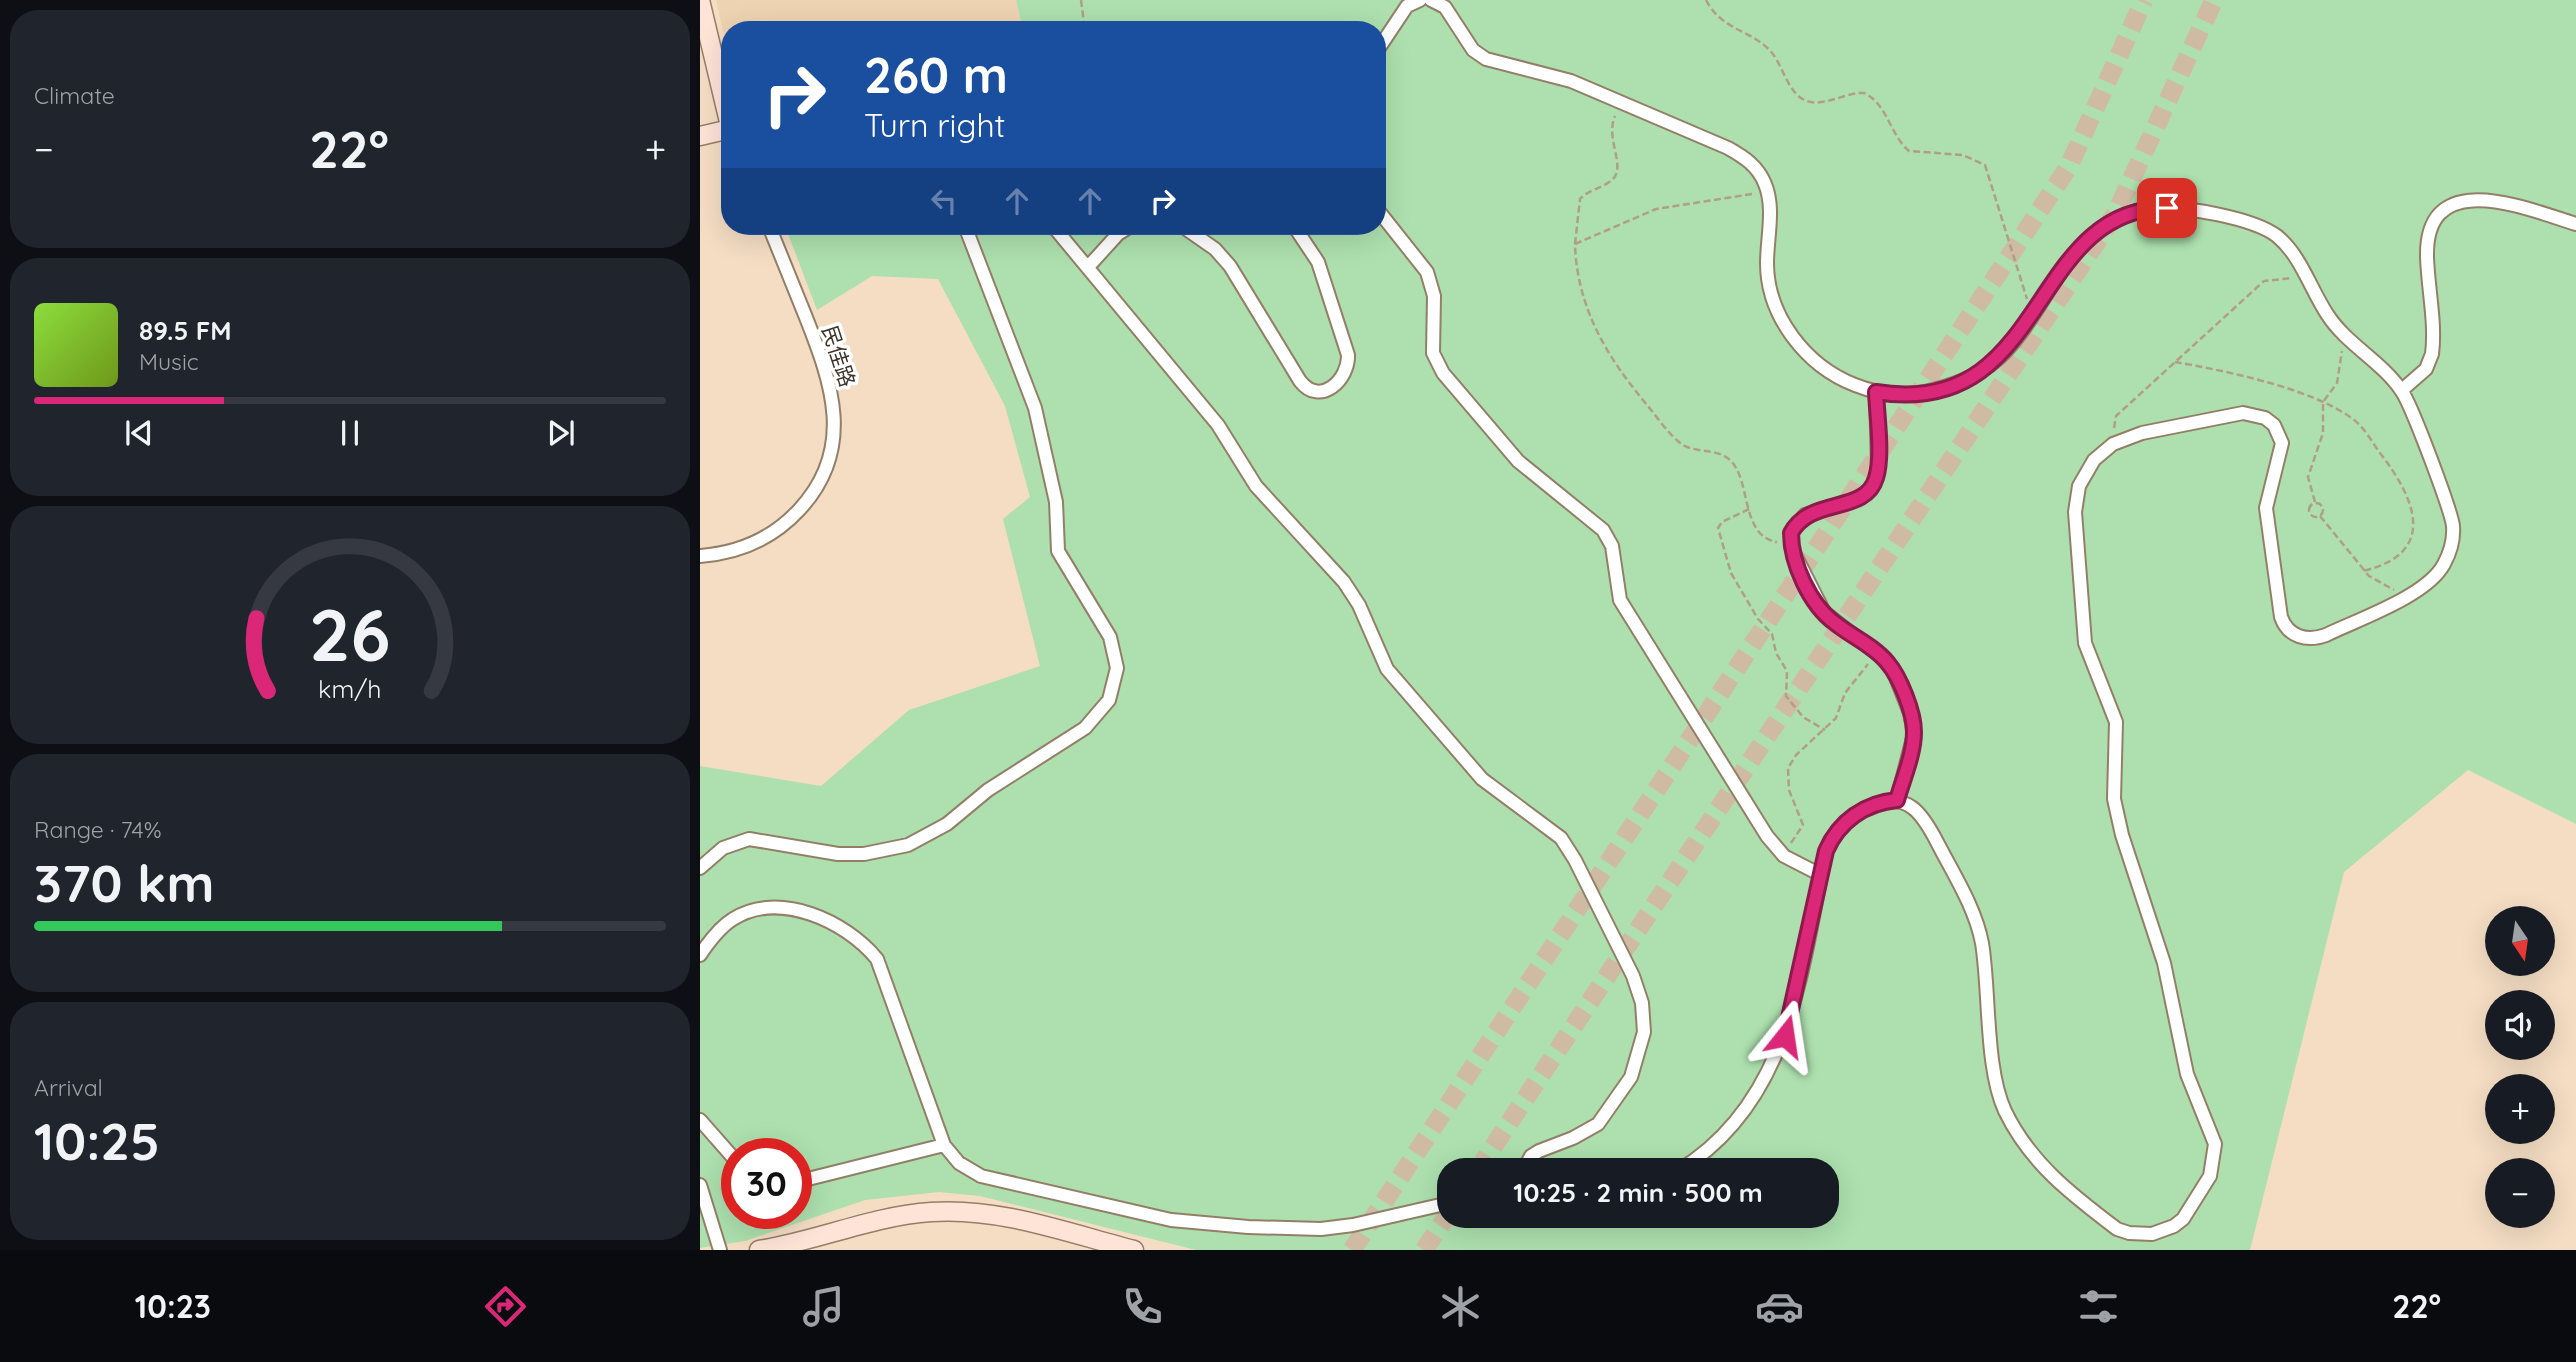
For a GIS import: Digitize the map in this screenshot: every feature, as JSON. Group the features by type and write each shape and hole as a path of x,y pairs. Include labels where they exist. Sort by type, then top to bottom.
{"street":[{"path":"701,0 721,88"},
{"path":"1386,38 1407,6 1420,0"},
{"path":"1431,0 1445,7 1473,50 1486,59 1571,81 1741,155 1759,173 1768,192 1768,280 1783,322 1801,346 1826,369 1854,385 1876,392 1925,392 1961,382 2003,355 2075,250 2092,234 2117,219 2154,208 2255,224 2284,243 2326,314 2402,390 2452,525 2450,550 2439,572 2422,588 2318,638 2301,638 2288,629 2281,617 2266,508 2281,443 2274,425 2265,418 2243,413 2143,433 2119,441 2094,460 2076,498 2083,630 2089,656 2107,693 2116,722 2114,799 2122,835 2164,963 2187,1074 2215,1144 2210,1176 2190,1210 2174,1226 2140,1235 2117,1228 2053,1180 2011,1122 1996,1079 1979,928 1965,894 1923,817 1908,803 1897,800 1874,805 1839,826 1826,851 1790,1020 1779,1053 1737,1119 1712,1146 1696,1158"},
{"path":"700,136 721,130"},
{"path":"2402,390 2426,369 2432,354 2427,245 2435,221 2443,212 2453,205 2479,198 2576,224"},
{"path":"1386,220 1427,272 1432,284 1433,353 1443,373 1518,461 1603,530 1612,546 1620,600 1781,853 1821,875"},
{"name":"民佳路","path":"700,556 718,554 755,543 784,526 815,489 827,468 835,434 833,395 824,362 773,235"},
{"path":"700,868 723,848 749,839 838,854 864,854 908,845 947,824 988,790 1085,727 1109,700 1117,668 1110,637 1058,551 1056,502 1035,408 968,235"},
{"path":"1061,235 1218,425 1256,486 1352,593 1387,669 1482,779 1561,838 1575,859 1633,976 1642,1003 1644,1032 1631,1077 1598,1124 1573,1138 1539,1151 1530,1158"},
{"path":"1088,267 1122,235"},
{"path":"1194,235 1223,256 1300,381 1311,391 1319,392 1336,385 1342,379 1349,365 1348,355 1318,262 1300,235"},
{"path":"1876,392 1878,469 1872,488 1857,499 1805,515 1791,533 1791,542 1795,561 1824,612 1877,653 1892,670 1913,723 1912,744 1897,800"},
{"path":"700,956 732,920 761,908 786,908 813,916 841,927 862,941 877,959 944,1145 959,1163 990,1178 1198,1224 1321,1229 1384,1220 1437,1206"},
{"path":"700,1120 721,1144"},
{"path":"812,1178 944,1145"},
{"path":"700,1185 720,1250"},
{"path":"759,1250 903,1216 953,1211 1002,1217 1134,1250"}],"path":[{"path":"1706,0 1718,19 1770,51 1790,84 1805,100 1818,102 1864,93 1877,101 1898,140 1909,151 1972,157 1985,165 2032,314"},
{"path":"1082,1 1084,21"},
{"path":"1621,102 1610,130 1618,162 1617,173 1612,181 1580,199 1575,244 1584,300 1611,360 1682,445 1717,453 1730,460 1739,473 1749,509 1765,538 1791,542"},
{"path":"1575,244 1656,209 1768,192"},
{"path":"2119,441 2113,419 2264,281 2307,278"},
{"path":"2320,516 2323,507 2315,502 2307,480 2323,433 2323,402 2337,383 2340,359 2349,338"},
{"path":"2175,362 2228,371 2323,402 2357,422 2398,476 2411,506 2413,528 2407,548 2388,564 2363,571"},
{"path":"2315,502 2309,507 2310,514 2320,516 2363,571 2374,580 2407,596"},
{"path":"1749,509 1721,522 1718,528 1727,565 1758,619 1772,634 1776,653 1787,671 1788,699 1807,720 1825,730"},
{"path":"1781,853 1800,834 1803,825 1789,790 1788,768 1796,755 1836,718 1849,687 1877,653"}],"shaded area":[{"path":"716,0 1016,0 1021,21 721,21"}],"green space":[{"path":"1016,0 2576,0 2576,824 2468,770 2344,872 2250,1250 1196,1250 980,1196 939,1192 865,1200 812,1218 812,1138 721,1138 721,1229 780,1229 745,1241 700,1248 700,766 821,786 909,710 1040,666 1003,519 1030,497 1005,406 938,279 872,276 817,310 788,235 1386,235 1386,21 1021,21"}],"tunnel":[{"path":"1352,1250 2069,166 2144,0"},
{"path":"1486,1158 2116,213 2214,0"},
{"path":"1424,1250 1439,1228"}],"route":[{"path":"1785,1036 1826,851 1839,826 1850,817 1885,801 1897,800 1914,734 1910,712 1887,661 1832,621 1817,604 1795,561 1791,533 1796,523 1805,515 1817,509 1857,499 1872,488 1878,469 1876,392 1925,392 1961,382 1991,365 2012,344 2083,242 2117,219 2143,210 2167,208"}]}
